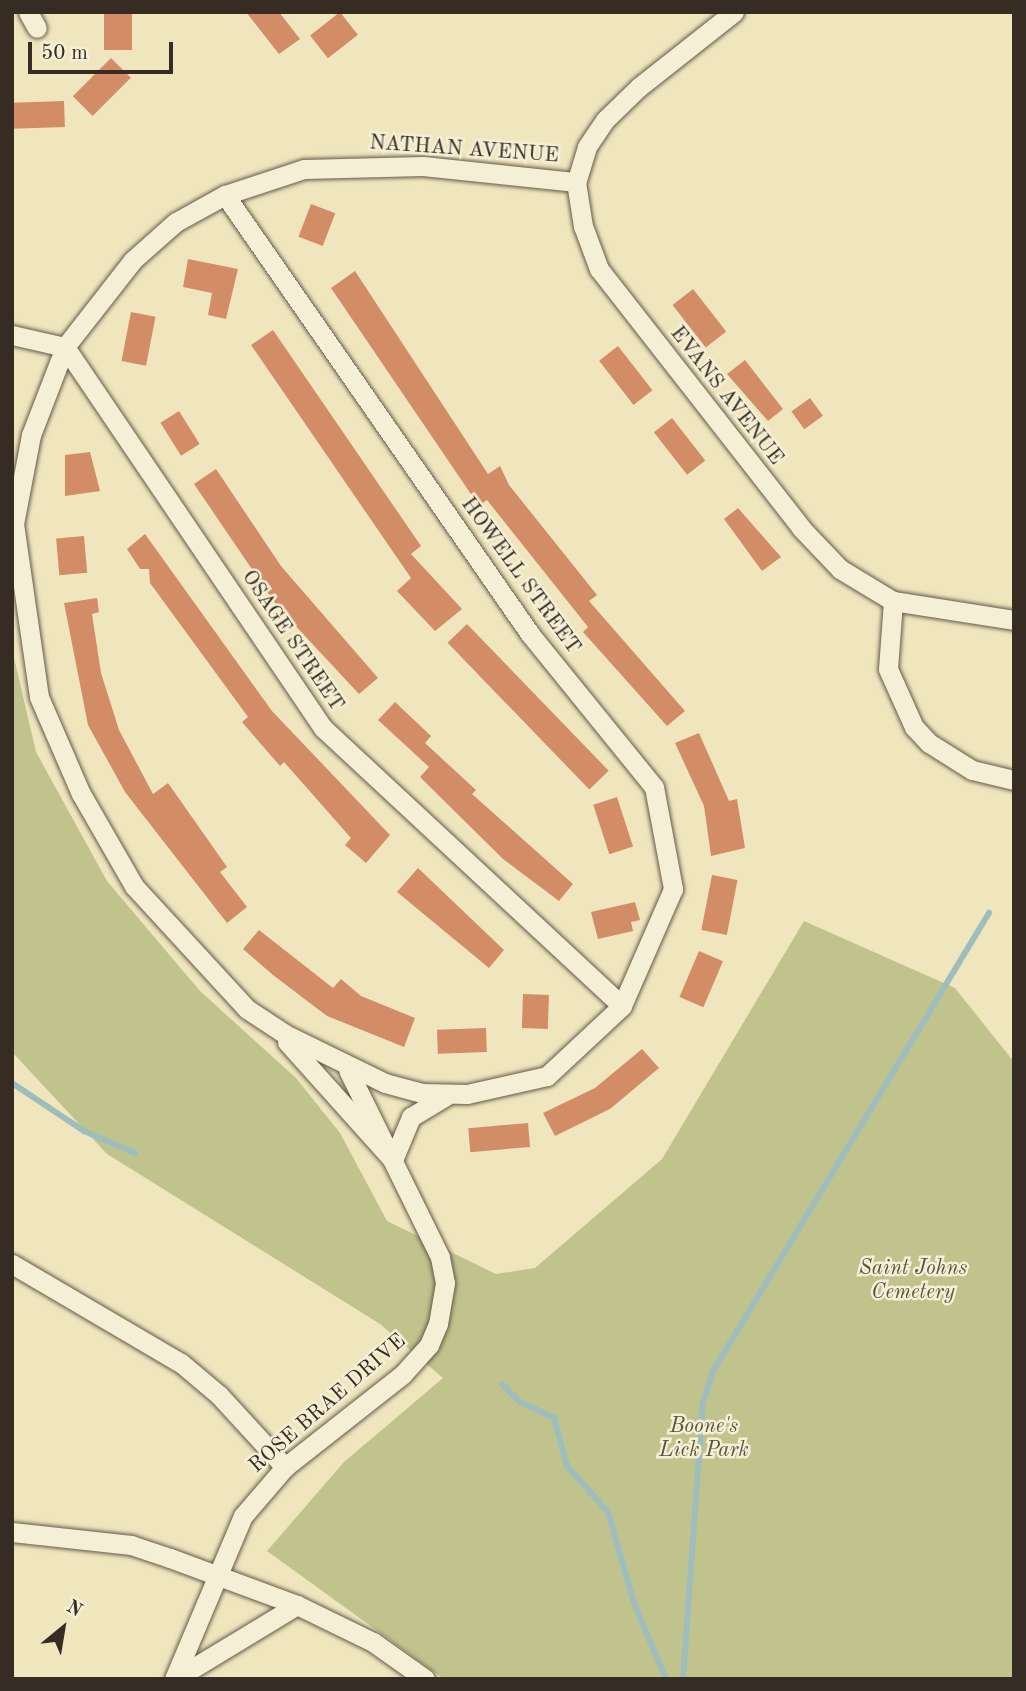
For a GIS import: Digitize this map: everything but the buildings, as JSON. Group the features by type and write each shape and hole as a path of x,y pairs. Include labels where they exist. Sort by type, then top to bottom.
{"street":[{"name":"NATHAN AVENUE","path":"274,1027 247,1009 134,886 81,794 39,697 14,524 31,435 65,347 133,260 176,222 225,195 304,169 345,165 474,169 576,182 587,147 605,120 734,12"},
{"name":"EVANS AVENUE","path":"576,182 583,226 599,269 801,528 840,569 892,601"},
{"name":"HOWELL STREET","path":"225,195 530,634 654,787 673,889 622,1006"},
{"path":"12,335 65,347"},
{"name":"OSAGE STREET","path":"65,347 323,728 622,1006"},
{"path":"1014,620 892,601 888,669 914,727 972,770 1014,780"},
{"path":"274,1027 348,1070 422,1093 453,1093 547,1076 622,1006"},
{"path":"274,1027 393,1160 411,1117 453,1093"},
{"name":"ROSE BRAE DRIVE","path":"175,1679 243,1516 285,1467 404,1374 429,1345 438,1324 444,1283 440,1257 348,1070"},
{"path":"12,1264 181,1363 219,1395 285,1467"},
{"path":"12,1532 131,1545 297,1605 373,1642 425,1679"},
{"path":"175,1679 297,1605"}],"green space":[{"name":"Boone's Lick Park","path":"12,649 36,752 107,881 200,991 296,1078 340,1133 387,1221 496,1274 535,1268 662,1159 804,921 955,988 1014,1062 1014,1679 444,1679 267,1551 344,1462 443,1378 380,1324 107,1154 12,1052"}],"waterway":[{"path":"683,1679 703,1402 713,1371 989,913"},
{"path":"12,1083 84,1131 135,1153"},
{"path":"502,1384 520,1402 554,1418 567,1466 608,1512 634,1603 666,1679"}],"park label":[{"name":"Saint Johns Cemetery","path":"913,1281"}]}
